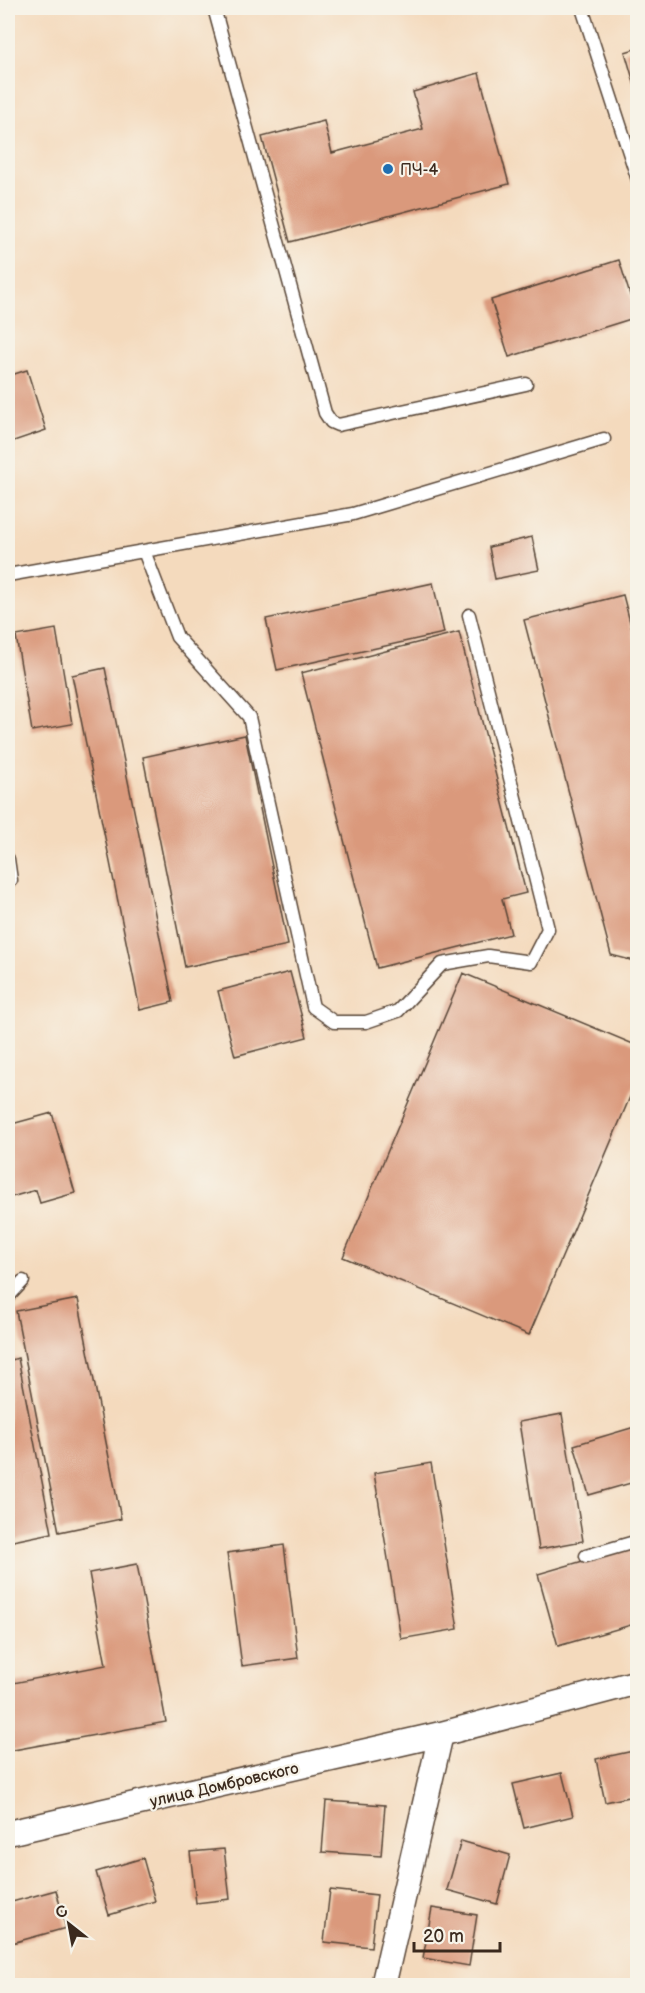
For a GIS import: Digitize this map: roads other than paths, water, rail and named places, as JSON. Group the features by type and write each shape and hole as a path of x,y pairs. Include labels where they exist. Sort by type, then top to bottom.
{"street":[{"name":"улица Домбровского","path":"8,1833 441,1734 638,1682"},
{"path":"383,1986 441,1734"}],"lane":[{"path":"214,8 325,413 331,422 338,425 526,384"},
{"path":"582,8 638,180"},
{"path":"8,575 353,514 604,439"},
{"path":"144,551 177,637 249,717 313,1008 334,1022 366,1022 398,1011 442,964 488,956 531,962 548,929 469,615"},
{"path":"8,859 11,880 8,882"},
{"path":"8,1297 23,1281"},
{"path":"586,1556 638,1541"}],"place":[{"name":"ПЧ-4","path":"388,169"}]}
